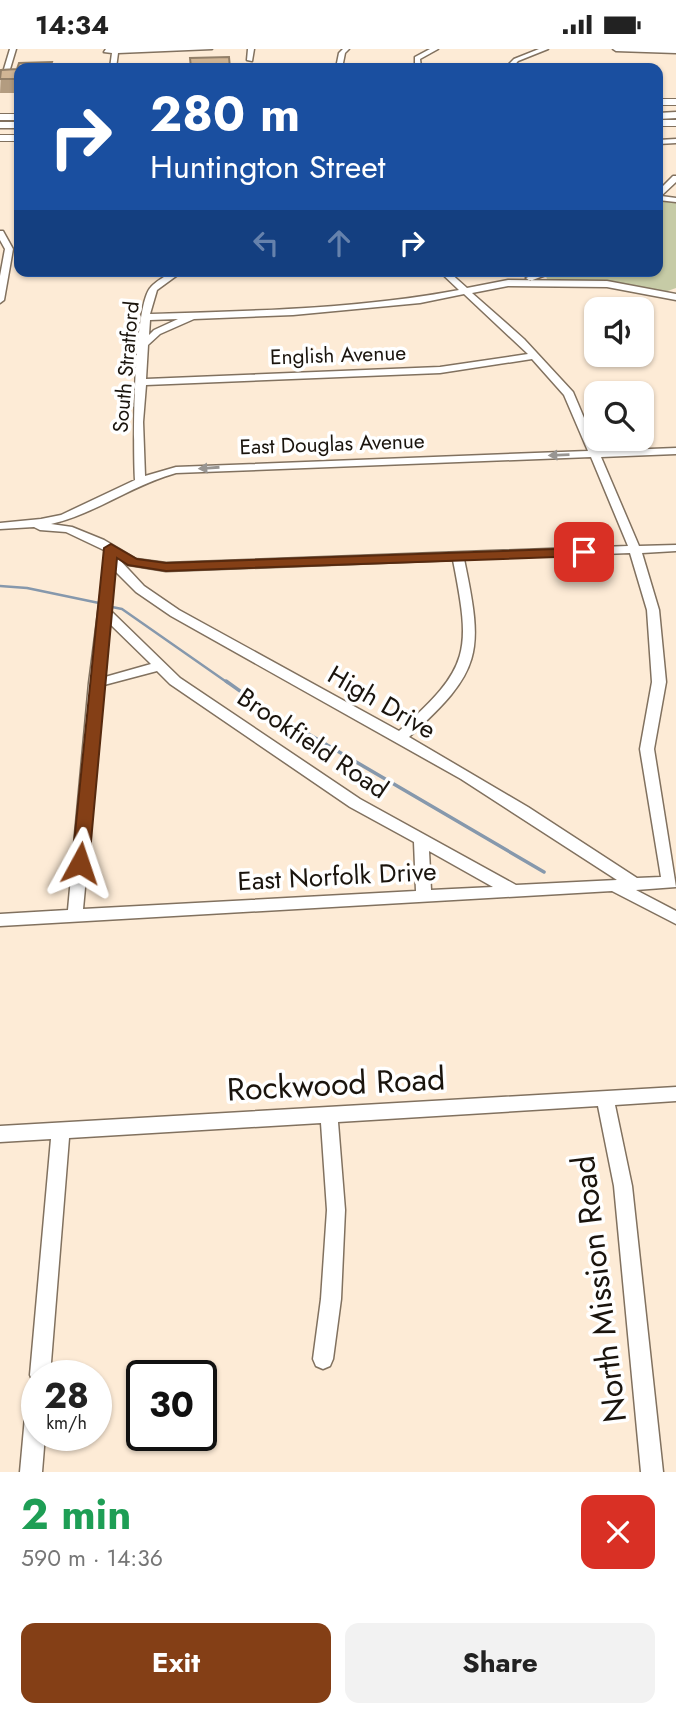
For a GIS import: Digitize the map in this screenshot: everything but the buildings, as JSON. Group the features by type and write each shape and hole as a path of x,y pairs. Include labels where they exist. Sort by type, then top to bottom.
{"street":[{"path":"7,69 13,49"},
{"path":"104,61 106,50 209,49"},
{"path":"250,60 251,49"},
{"path":"418,63 417,58 435,49"},
{"path":"513,63 545,49"},
{"path":"616,49 676,51"},
{"path":"663,191 676,178"},
{"path":"0,233 9,249 0,300"},
{"name":"South Stratford","path":"140,480 138,422 146,317 153,289 170,277"},
{"path":"450,277 536,356 569,394 635,550 653,610 659,682 647,748 672,882"},
{"path":"146,317 293,312 468,292 530,277"},
{"path":"508,283 607,285 676,297"},
{"path":"146,343 157,332 192,316"},
{"name":"English Avenue","path":"141,382 440,370 536,356"},
{"name":"East Douglas Avenue","path":"0,526 25,525 63,517 140,480 176,470 676,451"},
{"path":"25,525 68,529 110,554 133,562 166,567 676,548"},
{"path":"75,916 110,554"},
{"name":"High Drive","path":"110,554 140,589 175,614 571,839 634,884"},
{"path":"399,739 450,689 469,652 469,611 458,558"},
{"name":"Brookfield Road","path":"104,611 175,681 355,803 513,890"},
{"path":"96,683 160,666"},
{"path":"421,841 424,895"},
{"name":"East Norfolk Drive","path":"0,920 672,882"},
{"path":"613,885 676,918"},
{"name":"Rockwood Road","path":"0,1134 676,1094"},
{"name":"North Mission Road","path":"605,1098 622,1186 652,1472"},
{"path":"323,1359 331,1299 336,1210 329,1115"},
{"path":"41,1360 61,1130"},
{"path":"31,1472 33,1451"}],"green space":[{"path":"663,200 676,201 676,288 662,293 546,277 663,277"}],"waterway":[{"path":"0,586 27,588 99,603"},
{"path":"112,607 122,609 228,683"},
{"path":"226,681 264,708 544,872"}],"route":[{"path":"80,863 111,548 133,562 166,567 584,552"}]}
